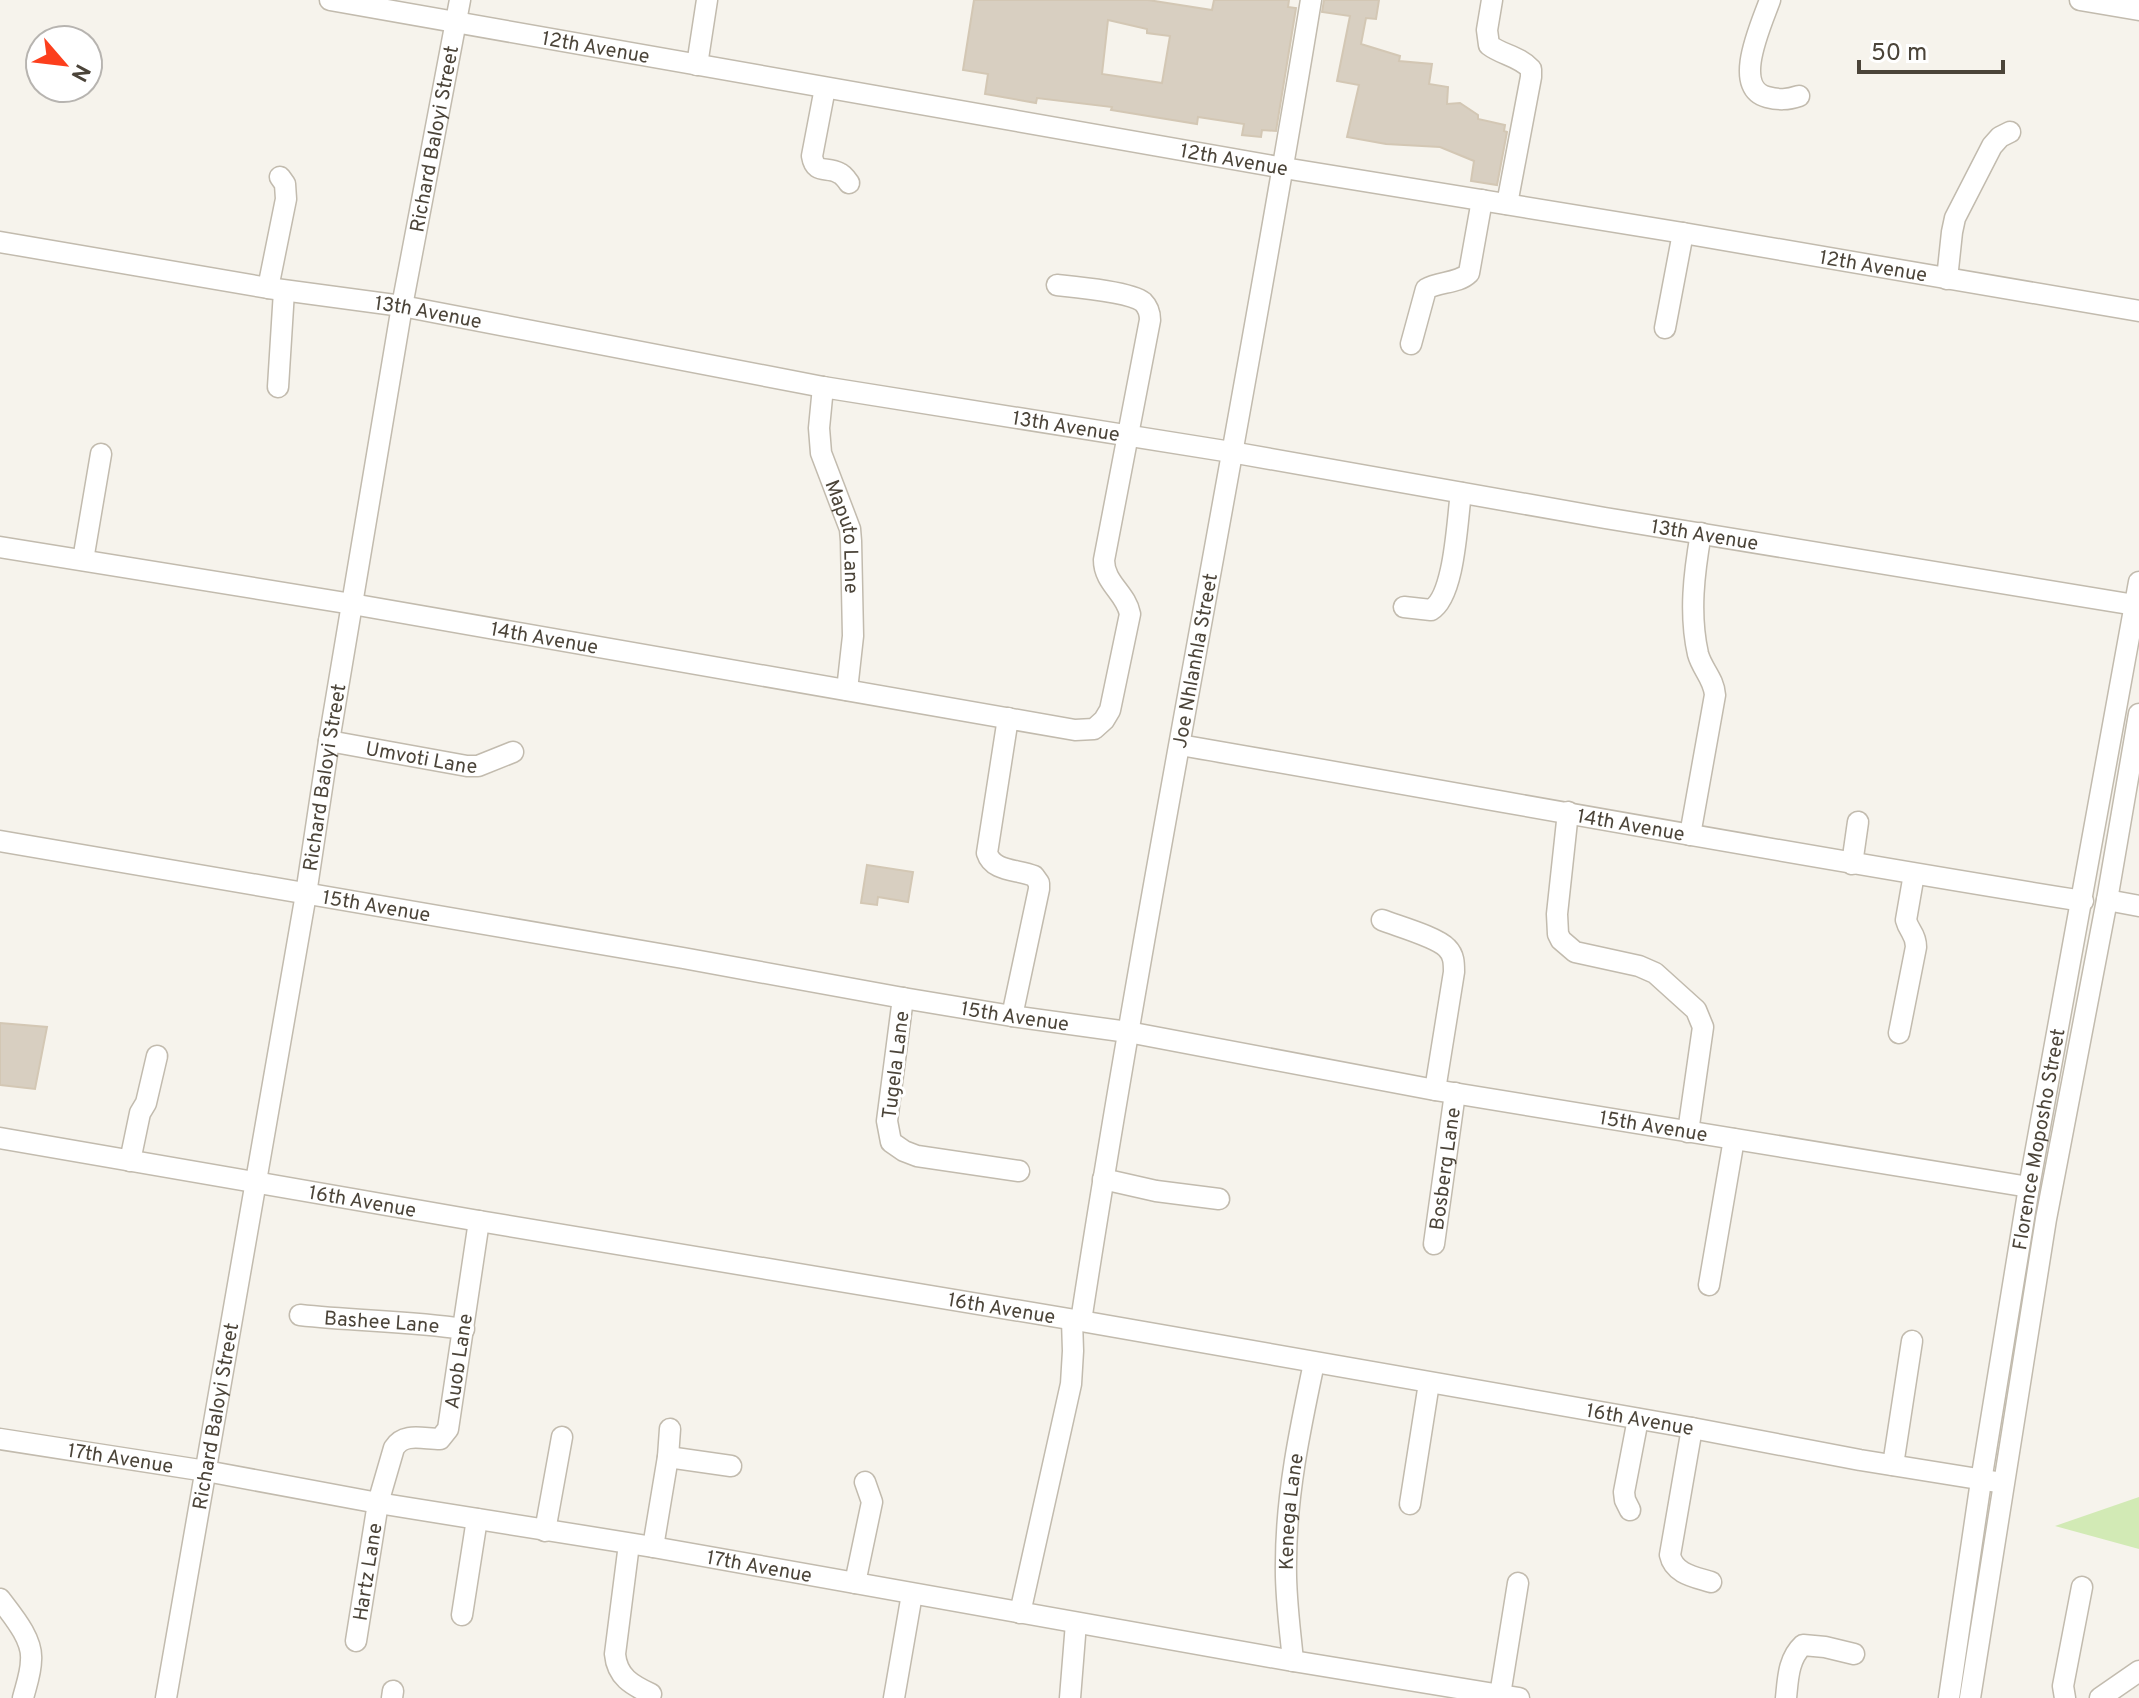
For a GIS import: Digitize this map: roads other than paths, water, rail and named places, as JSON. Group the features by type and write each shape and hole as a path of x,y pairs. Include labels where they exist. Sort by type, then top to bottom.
{"street":[{"name":"12th Avenue","path":"330,0 1284,168 2139,311"},
{"name":"Richard Baloyi Street","path":"166,1698 306,894 402,306 460,0"},
{"path":"697,65 707,0"},
{"name":"Joe Nhlanhla Street","path":"1020,1613 1071,1384 1076,1321 1284,168 1311,0"},
{"path":"1492,0 1487,30 1489,45 1523,61 1531,69 1507,204"},
{"path":"1770,0 1751,61 1750,82 1755,91 1764,96 1785,100 1799,96"},
{"path":"2080,0 2139,10"},
{"path":"825,88 813,162 819,168 841,173 849,183"},
{"path":"1947,279 1957,213 1992,146 2010,132"},
{"path":"278,387 276,290 286,199 285,184 280,177"},
{"path":"1411,344 1426,289 1469,273 1482,200"},
{"path":"1665,328 1683,233"},
{"name":"13th Avenue","path":"0,242 276,290 402,306 823,387 1231,452 2135,605"},
{"path":"1057,285 1130,296 1145,304 1149,311 1150,320 1128,437"},
{"name":"Maputo Lane","path":"823,387 819,428 821,453 850,529 851,541 853,636 847,690"},
{"name":"14th Avenue","path":"0,547 1088,730 1100,726 1108,715 1130,618 1126,601 1111,584 1104,569 1128,437"},
{"path":"83,560 101,454"},
{"path":"1404,607 1431,610 1442,600 1450,579 1461,493"},
{"path":"1690,835 1715,695 1712,680 1700,661 1694,612 1693,587 1701,533"},
{"name":"Florence Moposho Street","path":"1949,1698 2029,1187 2139,582"},
{"name":"Florence Moposho Street","path":"1970,1698 2046,1219 2139,714"},
{"path":"1008,718 987,853 990,861 998,867 1034,876 1039,883 1012,1016"},
{"name":"Umvoti Lane","path":"329,741 467,766 478,766 513,752"},
{"name":"14th Avenue","path":"1180,745 1852,864 2083,901"},
{"path":"1568,812 1557,914 1558,934 1575,952 1639,966 1655,973 1696,1010 1703,1027 1688,1132"},
{"path":"1852,864 1858,822"},
{"name":"15th Avenue","path":"0,841 903,998 1128,1032 1445,1091 2029,1187"},
{"path":"1899,1033 1916,947 1916,936 1906,920 1914,874"},
{"path":"2107,900 2139,906"},
{"name":"Bosberg Lane","path":"1382,920 1440,943 1449,950 1454,960 1434,1244"},
{"name":"Tugela Lane","path":"903,998 887,1121 891,1142 917,1156 1019,1171"},
{"path":"130,1161 157,1056"},
{"name":"16th Avenue","path":"0,1138 2003,1483"},
{"path":"1709,1285 1734,1139"},
{"path":"1103,1179 1156,1191 1219,1199"},
{"name":"Auob Lane","path":"378,1503 398,1442 406,1437 440,1439 446,1434 479,1221"},
{"name":"Bashee Lane","path":"300,1315 464,1329"},
{"path":"1893,1465 1912,1341"},
{"name":"Kenega Lane","path":"1293,1661 1286,1571 1288,1512 1297,1440 1314,1363"},
{"path":"1410,1504 1429,1383"},
{"path":"1630,1510 1624,1492 1638,1419"},
{"path":"1692,1428 1670,1555 1677,1569 1711,1582"},
{"path":"653,1547 670,1429"},
{"path":"545,1531 562,1437"},
{"name":"17th Avenue","path":"0,1439 653,1547 1293,1661 1509,1696"},
{"path":"668,1457 731,1466"},
{"path":"855,1583 872,1502 865,1482"},
{"name":"Hartz Lane","path":"356,1641 378,1503"},
{"path":"462,1615 477,1519"},
{"path":"629,1544 616,1662 626,1680 651,1694"},
{"path":"1509,1696 1518,1583"},
{"path":"2065,1698 2063,1686 2082,1587"},
{"path":"894,1698 912,1594"},
{"path":"0,1599 25,1637 31,1653 23,1698"},
{"path":"1070,1698 1076,1623"},
{"path":"1786,1698 1791,1660 1803,1645 1854,1654"},
{"path":"2100,1698 2139,1671"}]}
